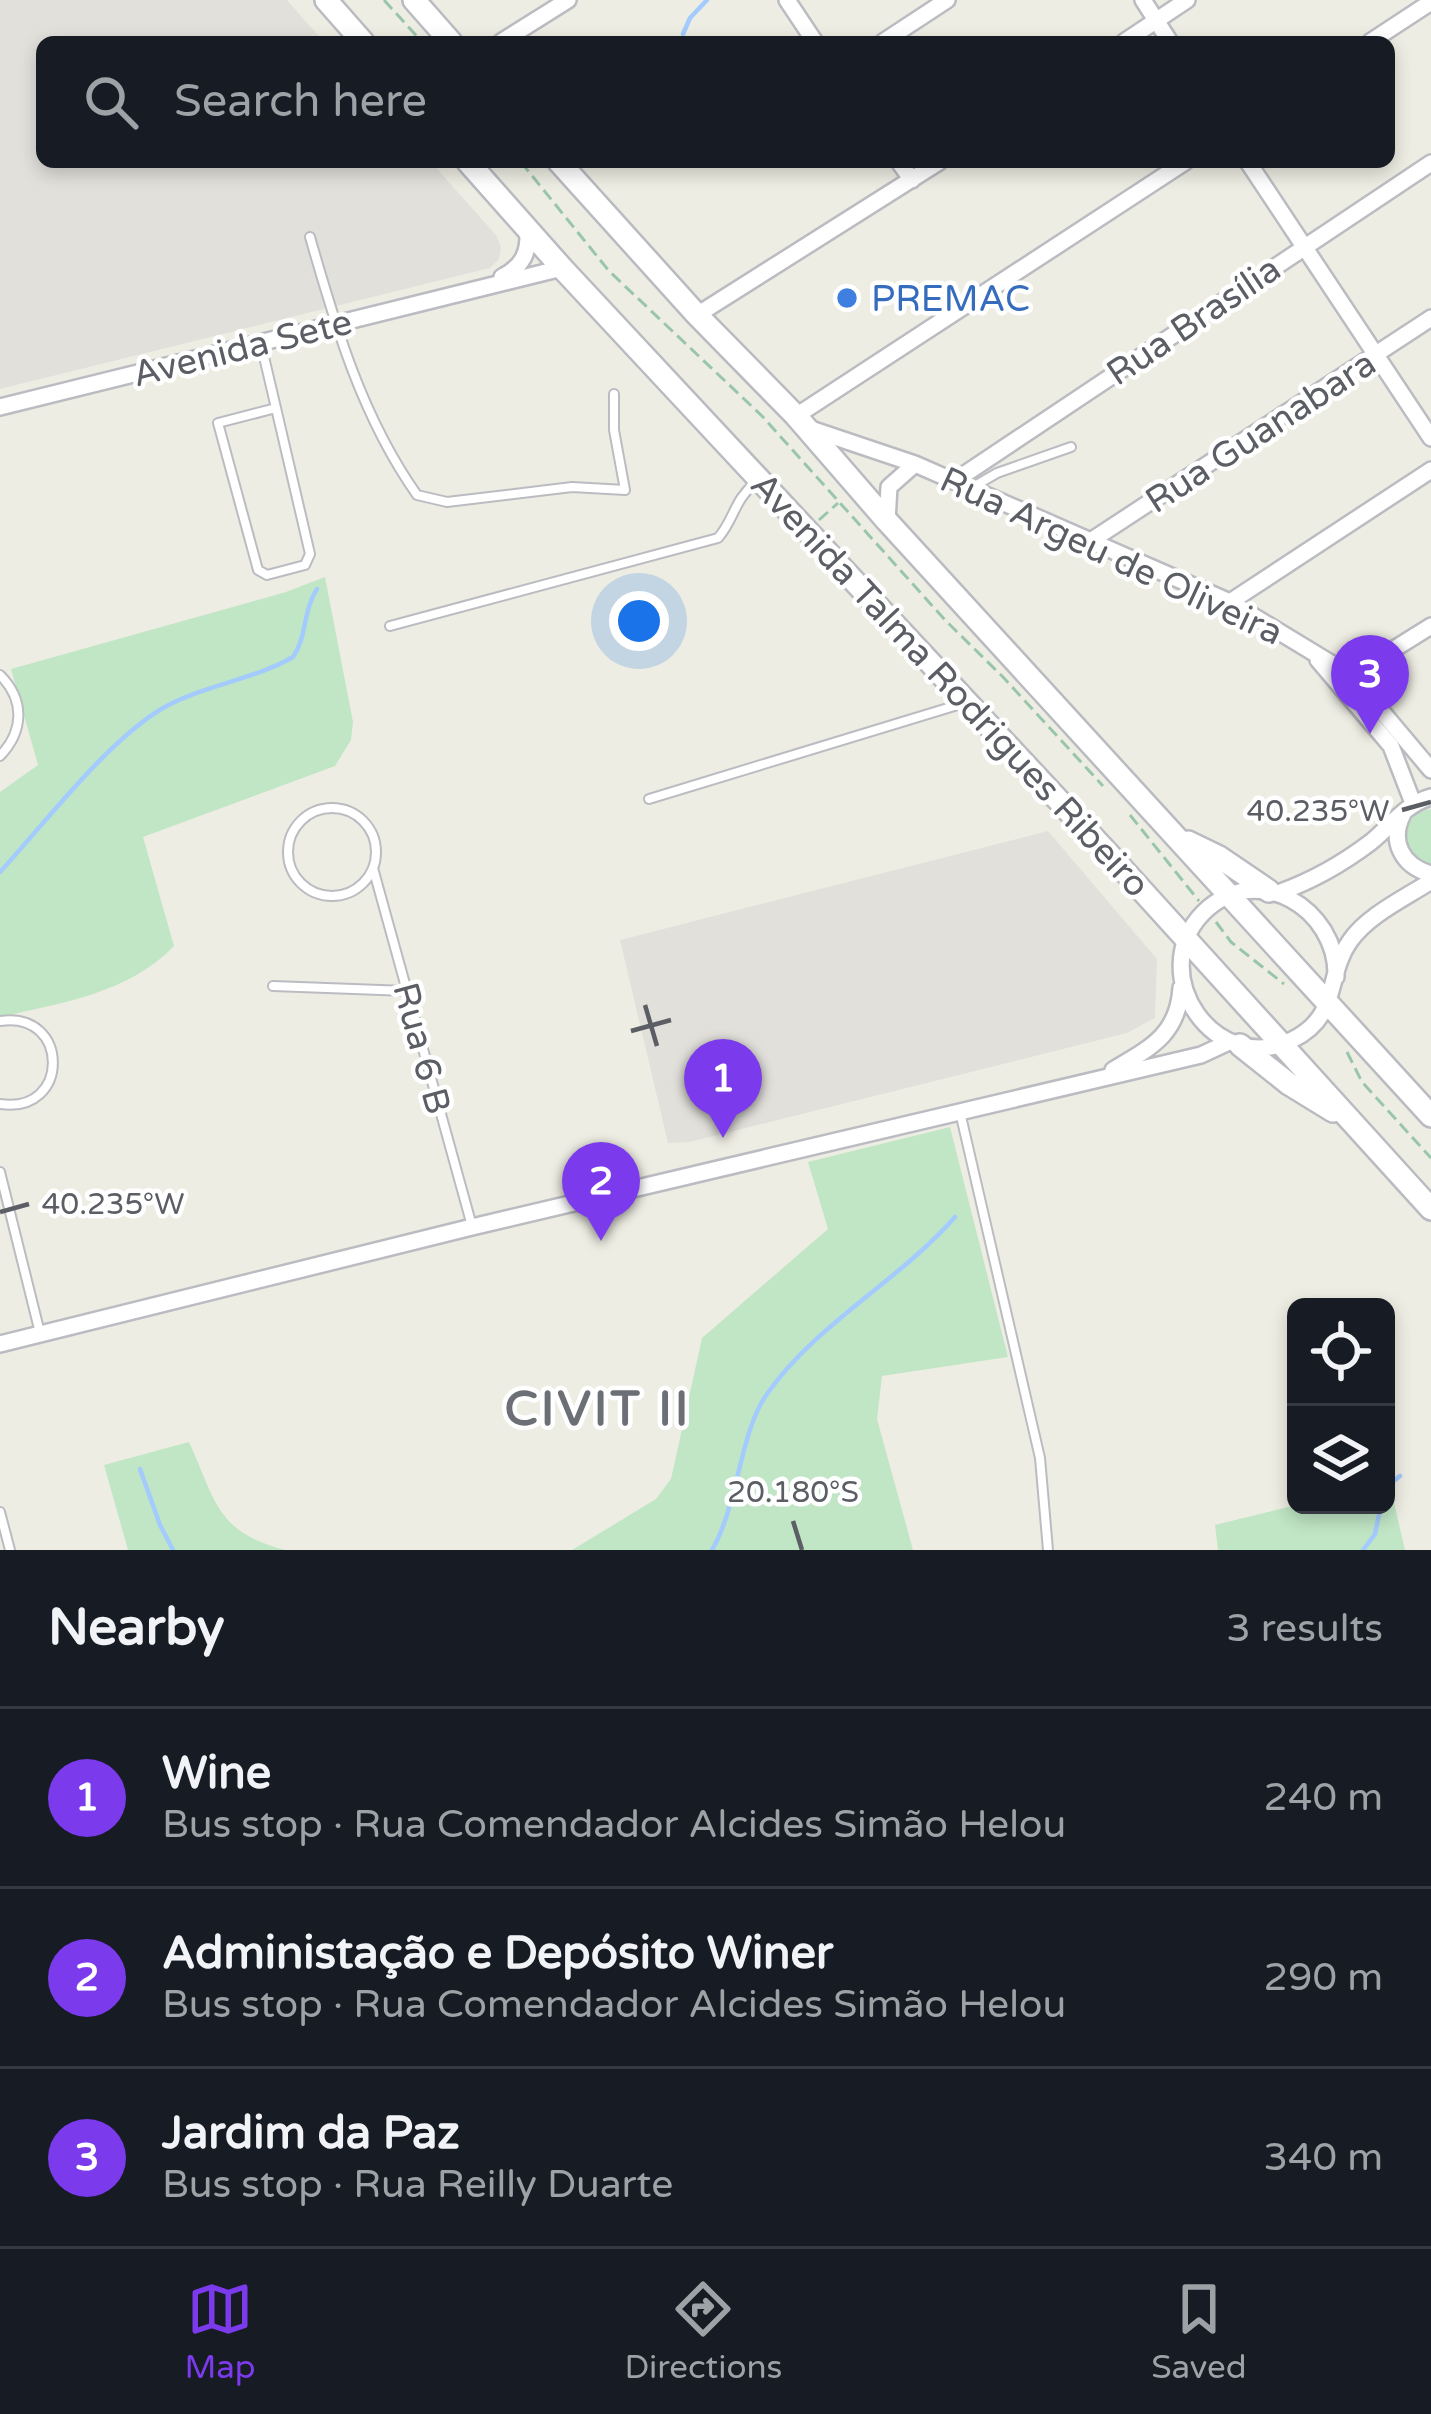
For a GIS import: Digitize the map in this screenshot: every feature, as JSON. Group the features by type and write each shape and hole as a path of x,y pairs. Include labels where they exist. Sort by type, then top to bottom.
{"main road":[{"path":"326,0 358,36"},
{"path":"414,0 446,36"},
{"name":"Avenida Talma Rodrigues Ribeiro","path":"473,168 1431,1209"},
{"name":"Avenida Talma Rodrigues Ribeiro","path":"564,168 1431,1116"},
{"path":"1178,837 1274,892"},
{"path":"1235,1044 1353,1123"}],"street":[{"path":"511,36 568,0"},
{"path":"787,0 810,36"},
{"path":"892,36 947,0"},
{"path":"1143,0 1167,36"},
{"path":"1133,36 1187,0"},
{"path":"1379,36 1431,2"},
{"name":"Rua Brasília","path":"964,484 1303,246 1431,163"},
{"path":"903,168 912,180"},
{"path":"697,315 930,168"},
{"path":"801,422 1176,168"},
{"path":"1251,168 1431,437"},
{"name":"Avenida Sete","path":"484,287 518,269 529,248 528,230"},
{"name":"Avenida Sete","path":"0,407 562,268"},
{"name":"Rua Guanabara","path":"1089,542 1431,318"},
{"name":"Rua Argeu de Oliveira","path":"801,422 964,484 1229,602 1308,648 1345,680"},
{"name":"Rua Argeu de Oliveira","path":"887,521 889,487 915,464"},
{"path":"1229,602 1431,470"},
{"path":"1345,680 1431,626"},
{"path":"1345,680 1431,770"},
{"path":"0,1344 1235,1044 1281,1044 1306,1032 1329,1003 1352,938 1431,878 1401,855 1396,840 1409,807 1391,746 1345,680"},
{"path":"1097,1080 1165,1037 1179,1008 1186,940 1207,910 1232,895 1274,892 1337,866 1409,807 1431,796"},
{"path":"1274,892 1299,902 1323,925 1333,944 1336,977"},
{"path":"1181,979 1187,1002 1200,1022 1235,1044"}],"lane":[{"path":"310,237 346,360 388,453 417,495 447,502 572,487 625,490 614,430 614,394"},
{"path":"261,342 310,554 304,565 267,575 258,570 218,422 276,408"},
{"path":"964,484 1071,447"},
{"path":"390,626 718,538 728,527 741,494 761,478"},
{"path":"0,675 15,694 19,721 10,746 0,756"},
{"path":"649,799 969,703"},
{"name":"Rua 6 B","path":"373,868 366,881 341,896 313,892 292,872 288,858 293,830 315,811 344,809 357,816 374,839 373,868 472,1227"},
{"path":"273,986 407,991"},
{"path":"0,1021 26,1022 38,1029 47,1040 54,1067 50,1081 32,1101 0,1104"},
{"path":"960,1110 1040,1458 1048,1550"},
{"path":"0,1172 40,1334"},
{"path":"0,1512 10,1550"}],"path":[{"path":"384,0 417,36"},
{"path":"526,168 609,271 762,416 945,620 1105,787"},
{"path":"808,530 839,502"},
{"path":"1120,804 1231,942 1290,988"},
{"path":"1345,1048 1362,1082 1431,1158"}],"shaded area":[{"path":"0,0 287,0 319,36 36,36 36,168 436,168 496,235 501,247 499,259 490,268 0,389"},
{"path":"1048,831 1157,959 1155,1018 1127,1033 690,1142 668,1143 620,940"}],"green space":[{"path":"325,577 353,722 351,740 335,766 143,837 174,946 116,985 0,1017 0,792 38,765 11,669"},
{"path":"1431,809 1431,868 1406,854 1403,831 1417,812"},
{"path":"950,1127 1008,1357 882,1376 877,1419 913,1550 572,1550 656,1499 671,1479 702,1338 828,1229 808,1162"},
{"path":"189,1442 213,1497 231,1523 262,1543 285,1550 128,1550 104,1465"},
{"path":"1287,1507 1287,1514 1395,1514 1395,1507 1405,1550 1218,1550 1215,1525"}],"waterway":[{"path":"683,34 707,0"},
{"path":"0,872 99,761 142,723 179,700 293,657 317,589"},
{"path":"712,1550 728,1512 751,1428 767,1394 809,1346 955,1217"},
{"path":"140,1469 173,1550"},
{"path":"1395,1480 1400,1476"},
{"path":"1363,1550 1375,1534 1379,1514"}],"place":[{"name":"PREMAC","path":"847,298"},
{"name":"Jardim da Paz","path":"1370,734"},
{"name":"Wine","path":"723,1138"},
{"name":"Administação e Depósito Winer","path":"601,1241"}],"district":[{"name":"CIVIT II","path":"598,1408"}]}
